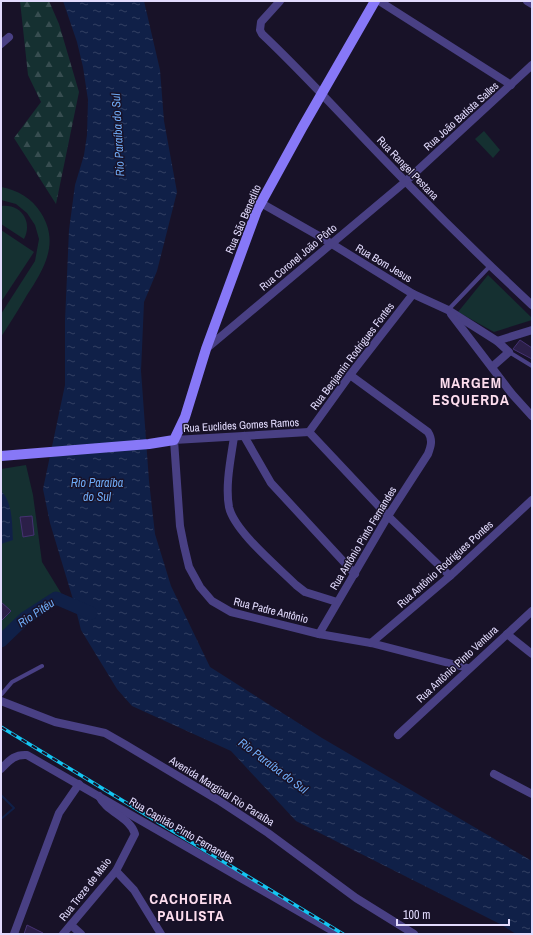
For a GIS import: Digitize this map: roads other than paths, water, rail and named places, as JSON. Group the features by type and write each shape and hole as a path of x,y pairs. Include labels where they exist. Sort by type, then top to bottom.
{"main road":[{"name":"Rua São Benedito","path":"174,440 187,412 206,349 261,203 374,1"},
{"path":"1,456 149,444 174,440"}],"street":[{"name":"Rua Rangel Pestana","path":"280,1 261,22 260,30 405,182 490,266 532,305"},
{"path":"379,1 511,85"},
{"path":"527,1 532,4"},
{"path":"1,44 10,37"},
{"name":"Rua João Batista Salles","path":"405,182 532,65"},
{"name":"Rua Coronel João Pôrto","path":"206,349 405,182"},
{"name":"Rua Bom Jesus","path":"261,203 413,294 448,310 497,340 508,352"},
{"name":"Rua Benjamin Rodrigues Fontes","path":"309,432 350,375 413,294"},
{"path":"448,310 532,416"},
{"path":"497,340 532,330"},
{"path":"492,367 508,352"},
{"name":"Rua Antônio Pinto Fernandes","path":"318,634 355,574 388,516 428,454 431,442 428,432 350,375"},
{"path":"309,432 388,516 450,576"},
{"name":"Rua Euclides Gomes Ramos","path":"174,440 309,432"},
{"path":"234,436 229,486 229,505 236,525 296,585 310,594 337,602"},
{"path":"244,436 271,483 355,574"},
{"name":"Rua Padre Antônio","path":"174,440 180,526 189,566 200,587 212,601 231,612 318,634 371,643 468,668"},
{"name":"Rua Antônio Rodrigues Pontes","path":"371,643 450,576 532,500"},
{"name":"Rua Antônio Pinto Ventura","path":"398,735 468,668 532,611"},
{"path":"507,634 532,654"},
{"name":"Avenida Marginal Rio Paraíba","path":"1,701 55,722 105,733 126,744 218,800 273,837 356,898 414,934"},
{"name":"Rua Capitão Pinto Fernandes","path":"1,769 17,755 27,755 338,934"},
{"path":"494,774 532,794"},
{"path":"14,934 59,813 79,784"},
{"name":"Rua Treze de Maio","path":"63,934 116,871 134,836 133,829 106,808 98,796"},
{"path":"116,871 134,890 161,934"},
{"path":"71,925 81,934"}],"lane":[{"path":"448,310 490,266"},
{"path":"508,352 532,366"},
{"path":"1,695 12,682 42,666"}],"water":[{"name":"Rio Paraíba do Sul","path":"63,1 144,1 160,70 164,121 177,192 157,271 144,302 141,371 149,481 155,534 171,586 210,667 322,738 532,861 532,934 516,934 500,924 296,821 231,751 132,706 117,689 81,630 50,523 43,489 65,385 65,321 69,230 75,185 84,155 87,135 88,100 83,67 77,42"},
{"path":"1,491 10,507 13,540 1,544"}],"waterway":[{"name":"Rio Pitéu","path":"1,641 25,618 56,598 91,613"},
{"path":"1,795 14,808 1,819"}],"railway":[{"path":"1,727 343,934"}],"district":[{"name":"MARGEM ESQUERDA","path":"471,392"},
{"name":"CACHOEIRA PAULISTA","path":"191,908"}]}
